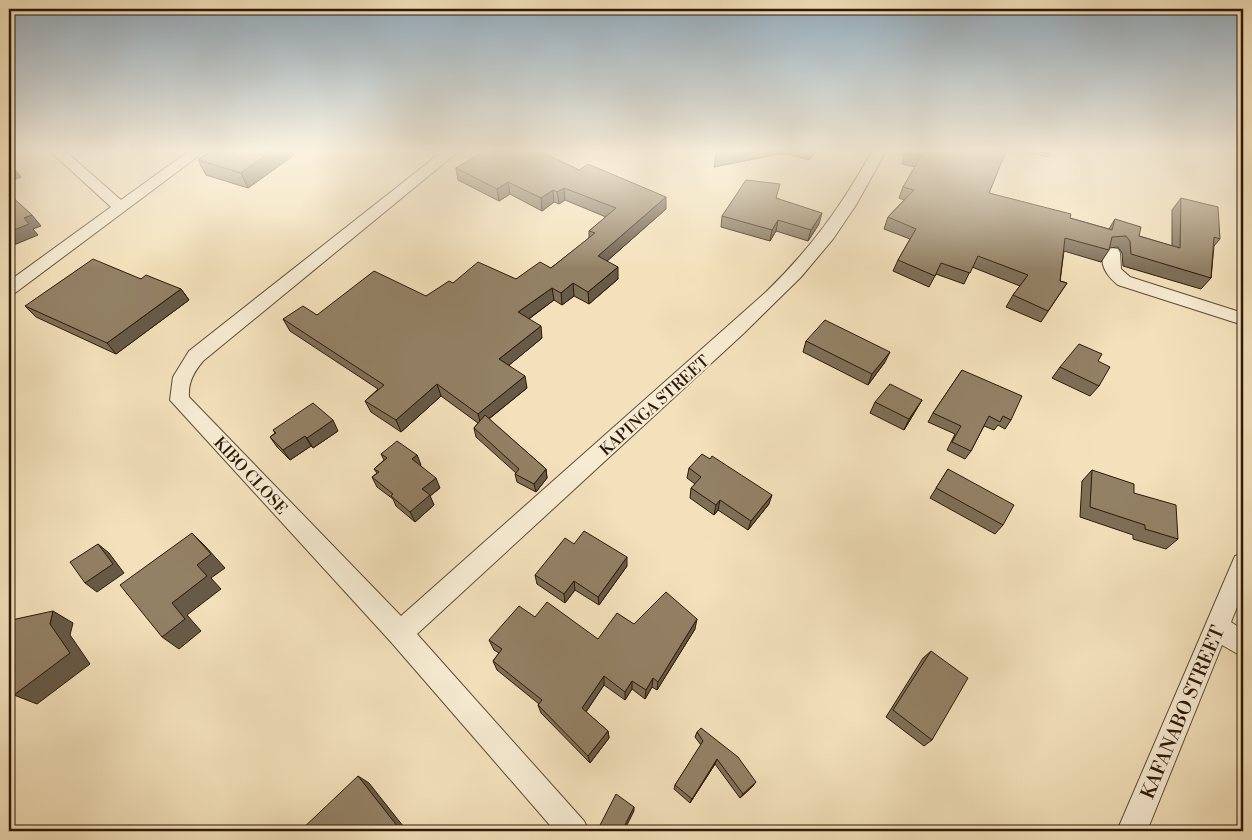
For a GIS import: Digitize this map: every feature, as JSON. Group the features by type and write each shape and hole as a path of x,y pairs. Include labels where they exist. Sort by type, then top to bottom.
{"street":[{"path":"101,190 120,207"},
{"path":"9,289 143,190"},
{"name":"KIBO CLOSE","path":"403,190 196,356 184,370 178,386 180,400 400,634 574,831"},
{"name":"KAPINGA STREET","path":"400,634 737,330 790,278 827,236 857,190"},
{"path":"1112,253 1110,265 1114,272 1124,281 1243,318"},
{"name":"KAFANABO STREET","path":"1132,831 1243,564"},
{"path":"1218,628 1243,645"}],"building":[{"path":"525,190 553,190 541,198"},
{"path":"570,190 650,190 666,197 598,256 618,267 588,292 573,283 561,293 552,288 518,312 541,326 499,359 525,376 478,414 437,384 396,420 365,401 384,385 283,319 303,306 317,315 374,271 426,296 449,281 453,283 478,262 516,279 540,262 551,268 595,233 589,231 616,208"},
{"path":"739,190 778,190 776,198 822,213 811,230 778,220 772,230 722,216"},
{"path":"914,190 990,190 989,193 1071,214 1070,218 1112,230 1115,219 1141,227 1139,236 1180,248 1181,198 1218,207 1220,239 1214,237 1211,278 1131,254 1130,241 1126,236 1112,237 1109,250 1065,238 1060,281 1067,283 1048,311 1013,295 1028,275 978,256 970,273 941,263 935,276 898,260 916,229 888,217"},
{"path":"9,194 32,215 24,218 29,224 9,232"},
{"path":"93,259 141,279 146,275 181,289 107,343 25,306"},
{"path":"825,320 890,352 872,374 806,341"},
{"path":"1079,344 1102,354 1098,361 1110,367 1099,386 1060,367"},
{"path":"962,370 1022,396 1011,420 1003,416 1000,422 989,416 971,451 952,442 961,426 933,413"},
{"path":"890,384 922,400 909,419 875,402"},
{"path":"313,403 333,420 307,438 305,436 283,450 270,437 276,433 273,430"},
{"path":"485,415 546,469 534,484 515,474 519,469 474,428"},
{"path":"397,441 417,455 412,459 436,478 422,489 430,495 410,512 391,496 393,494 372,477 379,472 374,469 387,458 381,454"},
{"path":"702,454 710,459 712,456 772,495 751,521 720,500 716,505 691,488 701,477 689,468"},
{"path":"948,469 1014,505 1003,525 936,488"},
{"path":"1092,470 1134,484 1134,493 1176,505 1178,539 1145,529 1145,525 1090,507"},
{"path":"584,531 627,557 598,597 574,581 564,594 535,575 565,538 574,544"},
{"path":"192,533 211,554 197,565 207,576 172,603 185,619 162,637 120,585"},
{"path":"98,544 113,564 85,583 70,562"},
{"path":"666,592 697,619 658,682 653,678 646,690 632,681 625,692 604,676 582,708 608,731 588,756 538,705 542,700 493,661 502,649 489,640 519,606 535,617 547,602 598,639 617,613 634,624"},
{"path":"53,611 50,624 70,653 14,695 9,686 9,622"},
{"path":"931,651 968,678 932,740 893,710"},
{"path":"701,728 738,757 756,782 743,794 717,759 692,799 675,785 703,741 697,732"},
{"path":"358,776 398,827 394,831 300,831"},
{"path":"616,794 634,807 622,831 597,831"}]}
